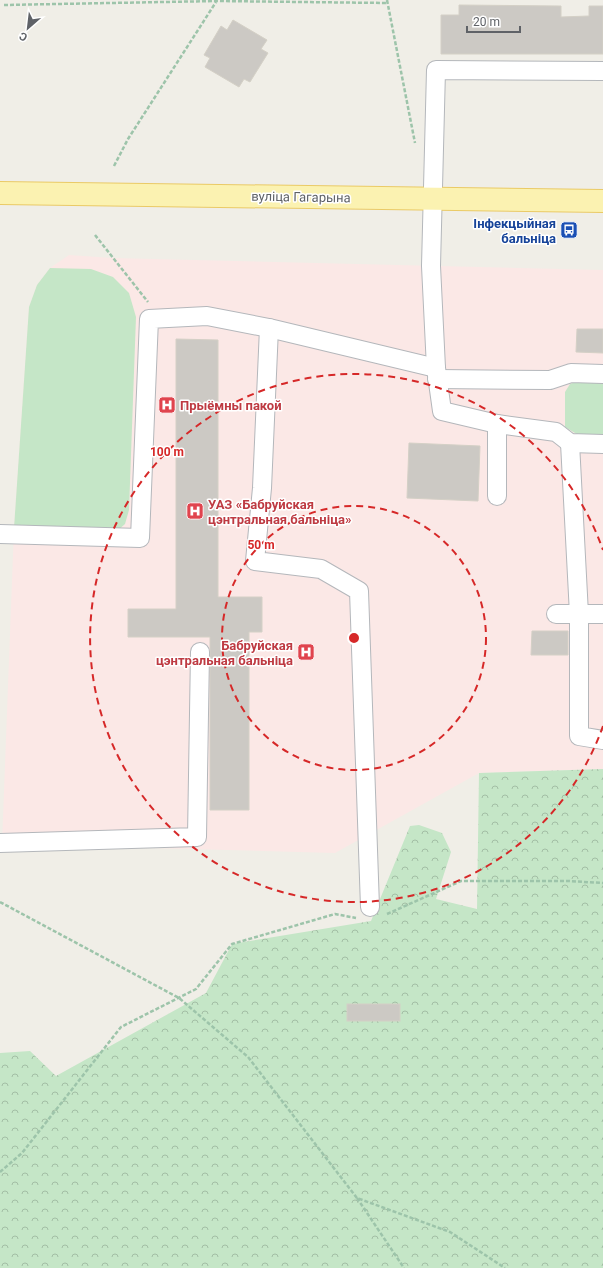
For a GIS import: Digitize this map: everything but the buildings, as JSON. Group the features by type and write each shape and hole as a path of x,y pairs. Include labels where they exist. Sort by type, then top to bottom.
{"main road":[{"name":"вуліца Гагарына","path":"0,193 603,201"}],"lane":[{"path":"603,71 436,70 431,266 436,373 442,411 497,424 556,432 570,443 603,444"},
{"path":"0,534 140,538 149,319 207,316 269,328 436,373 550,380 571,373 603,374"},
{"path":"269,328 262,488 255,561 321,568 359,591 370,913"},
{"path":"497,424 497,496"},
{"path":"570,443 579,614 579,736 603,740"},
{"path":"556,614 603,614"},
{"path":"0,843 197,837 200,652"}],"path":[{"path":"383,0 387,1"},
{"path":"4,5 217,1 387,1"},
{"path":"114,166 128,139 217,1"},
{"path":"387,1 417,150"},
{"path":"95,235 148,302 149,319"},
{"path":"0,1172 22,1153 121,1027 196,989 232,944 335,914 370,913 461,881 568,881 603,884"},
{"path":"0,902 179,998 248,1057 357,1198 404,1268"},
{"path":"357,1198 450,1232 505,1268"}],"shaded area":[{"name":"Бабруйская цэнтральная бальніца","path":"69,255 112,258 603,270 603,769 479,773 335,853 2,844 14,528 29,307 37,285 50,268"}],"green space":[{"path":"50,268 91,269 113,277 129,293 136,317 129,510 125,524 117,531 14,528 29,307 37,285"},
{"path":"578,381 603,382 603,437 580,436 565,427 565,392 570,384"},
{"path":"603,769 603,1268 0,1268 0,1053 30,1051 56,1076 206,993 232,944 371,921 410,826 419,825 442,833 451,852 436,899 477,909 479,773"}],"place":[{"name":"Інфекцыйная бальніца","path":"569,230"},
{"name":"Прыёмны пакой","path":"167,405"},
{"name":"УАЗ «Бабруйская цэнтральная бальніца»","path":"195,511"},
{"name":"Бабруйская цэнтральная бальніца","path":"306,652"}]}
